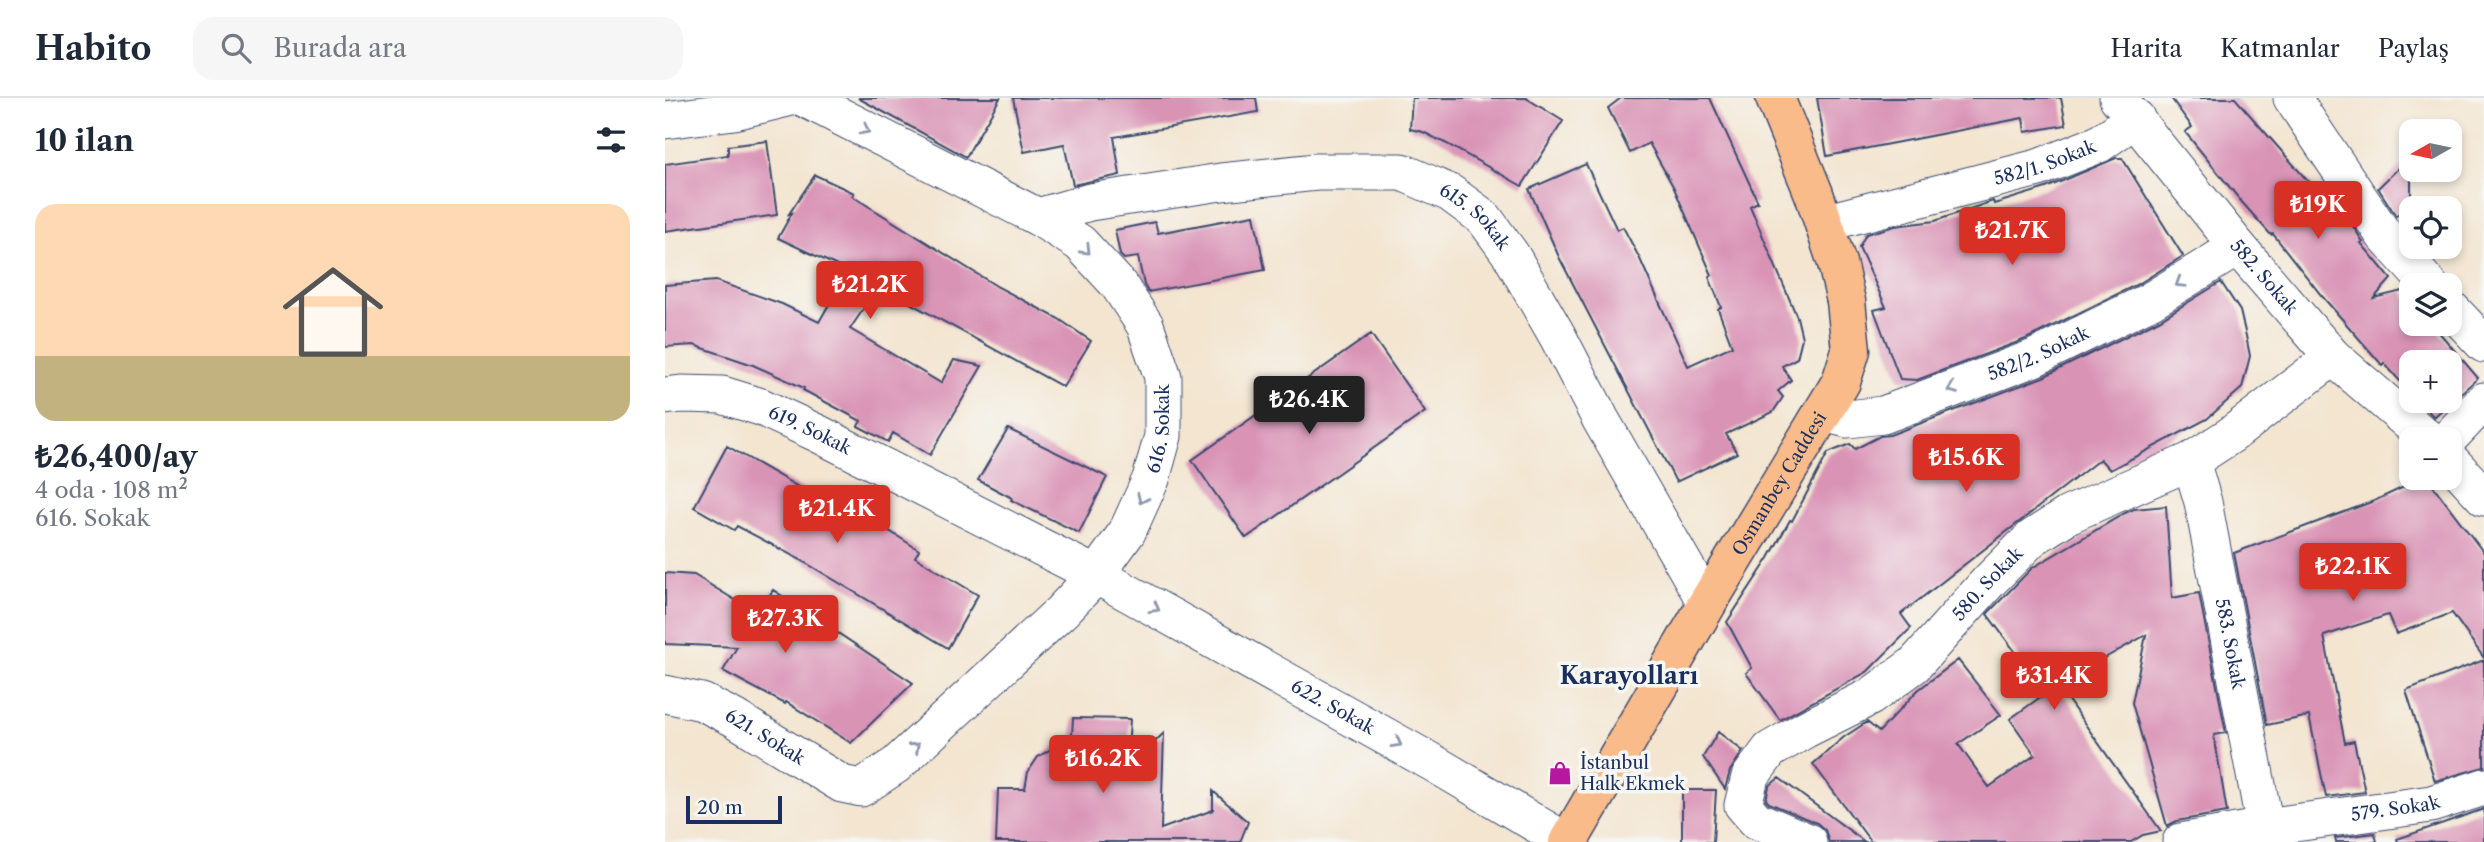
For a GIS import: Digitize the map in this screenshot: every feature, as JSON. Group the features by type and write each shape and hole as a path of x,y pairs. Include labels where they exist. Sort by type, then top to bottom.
{"main road":[{"name":"Osmanbey Caddesi","path":"1567,842 1841,382 1851,350 1846,301 1824,223 1775,98"}],"street":[{"path":"665,120 734,111 787,98"},
{"name":"616. Sokak","path":"804,98 1038,217 1080,243 1118,284 1145,325 1163,377 1163,436 1151,479 1126,532 1096,575 1062,611 896,765 861,788"},
{"path":"2291,98 2384,235 2418,273"},
{"name":"582/1. Sokak","path":"1824,223 2038,167 2099,144 2127,108"},
{"name":"582. Sokak","path":"2127,108 2238,247 2333,357 2414,427"},
{"name":"615. Sokak","path":"1038,217 1090,202 1221,182 1317,172 1402,172 1450,193 1484,218 1511,255 1601,420 1707,604"},
{"name":"582/2. Sokak","path":"1823,413 1848,419 1883,415 2034,358 2150,301 2238,247"},
{"path":"2462,321 2484,344"},
{"name":"580. Sokak","path":"1808,842 1756,820 1743,805 1750,777 1770,750 1870,697 1913,666 1989,581 2032,538 2068,515 2191,461 2231,435 2333,357"},
{"name":"619. Sokak","path":"665,396 722,395 761,407 819,433 1096,575"},
{"path":"2459,427 2484,401"},
{"name":"583. Sokak","path":"2191,461 2203,502 2265,827"},
{"path":"2462,473 2484,497"},
{"name":"622. Sokak","path":"1096,575 1435,764 1567,842"},
{"name":"621. Sokak","path":"665,694 702,702 734,718 842,783 861,788"},
{"name":"579. Sokak","path":"2181,842 2265,827 2431,804 2484,787"}],"building":[{"path":"858,98 1000,98 966,157"},
{"path":"1013,98 1256,98 1258,112 1114,137 1120,175 1073,185 1064,144 1024,152"},
{"path":"1412,98 1526,98 1563,121 1522,186 1447,144 1423,132 1410,129"},
{"path":"1621,98 1710,98 1758,202 1750,206 1797,317 1802,338 1797,358 1782,366 1791,380 1778,391 1783,397 1773,412 1726,434 1737,453 1676,482 1559,257 1529,189 1586,164 1617,230 1623,227 1640,259 1688,366 1732,346 1718,309 1721,307 1709,277 1712,275 1674,188 1649,143 1630,153 1608,108"},
{"path":"1817,98 2061,98 2066,125 2025,132 2023,118 1827,156"},
{"path":"2171,98 2235,98 2341,219 2346,215 2363,242 2361,243 2391,279 2374,298 2399,292 2399,336 2442,336 2454,350 2399,350 2399,380 2384,363 2382,365 2321,295 2273,234 2271,235 2240,200 2185,132 2192,127"},
{"path":"767,141 777,215 665,231 665,164 728,155 728,146"},
{"path":"2116,158 2122,158 2183,256 2140,283 2026,339 1917,380 1900,379 1874,310 1886,307 1859,247 1866,234 1895,226 1935,221 1993,201 1994,204 2046,188"},
{"path":"2399,168 2399,182 2411,182 2411,196 2399,196 2399,213 2396,216 2378,188"},
{"path":"815,175 854,193 852,196 998,287 1059,319 1091,341 1063,387 879,286 850,329 941,383 954,360 982,366 930,455 893,433 888,442 858,426 861,421 803,390 804,388 753,365 694,345 665,347 665,285 716,281 782,304 819,322 848,271 778,238 792,213 789,214"},
{"path":"1254,215 1265,270 1148,292 1138,257 1124,259 1120,255 1115,230 1155,222 1158,233"},
{"path":"2221,282 2240,311 2250,356 2242,388 2207,419 2110,470 2100,459 1901,614 1911,628 1867,672 1780,720 1746,673 1752,668 1727,622 1769,558 1790,520 1792,521 1828,453 1850,444 1855,449 1880,436 1890,435 2043,377 2159,320"},
{"path":"1371,334 1425,412 1246,538 1192,460"},
{"path":"2462,359 2478,378 2462,392"},
{"path":"1008,429 1107,477 1079,533 1011,500 1012,498 978,480"},
{"path":"727,446 828,504 831,499 891,532 919,550 915,557 978,595 948,648 801,560 737,526 734,530 694,507"},
{"path":"2399,489 2436,490 2484,553 2484,658 2452,613 2396,634 2388,615 2324,636 2345,743 2354,741 2365,792 2326,797 2309,716 2267,725 2234,553"},
{"path":"2166,506 2172,598 2199,593 2226,733 2214,735 2227,812 2177,821 2167,826 2132,703 2146,635 2087,668 2060,689 2161,831 2143,835 2131,842 1871,842 1813,764 1844,737 1867,722 1879,732 1918,690 1958,660 2001,715 1958,744 1989,787 2035,755 2010,719 2046,693 1987,614 2032,568 2125,513 2134,509"},
{"path":"665,573 694,575 758,614 773,590 913,683 851,743 786,702 785,704 723,671 737,647 665,644"},
{"path":"2484,660 2484,767 2435,781 2406,690"},
{"path":"1073,718 1130,719 1127,768 1164,733 1161,829 1213,810 1213,791 1248,822 1240,842 996,842 998,789 1025,789 1028,772 1038,757 1072,736"},
{"path":"1718,732 1743,751 1730,771 1725,789 1703,757"},
{"path":"1779,778 1865,842 1829,842 1825,830 1817,823 1769,803 1766,800 1769,786"},
{"path":"1682,790 1716,790 1713,842 1682,842"},
{"path":"2484,809 2484,842 2398,842 2397,839"},
{"path":"2375,833 2377,842 2336,842 2335,838"}],"place":[{"name":"İstanbul Halk Ekmek","path":"1560,773"}],"district":[{"name":"Karayolları","path":"1629,675"}]}
